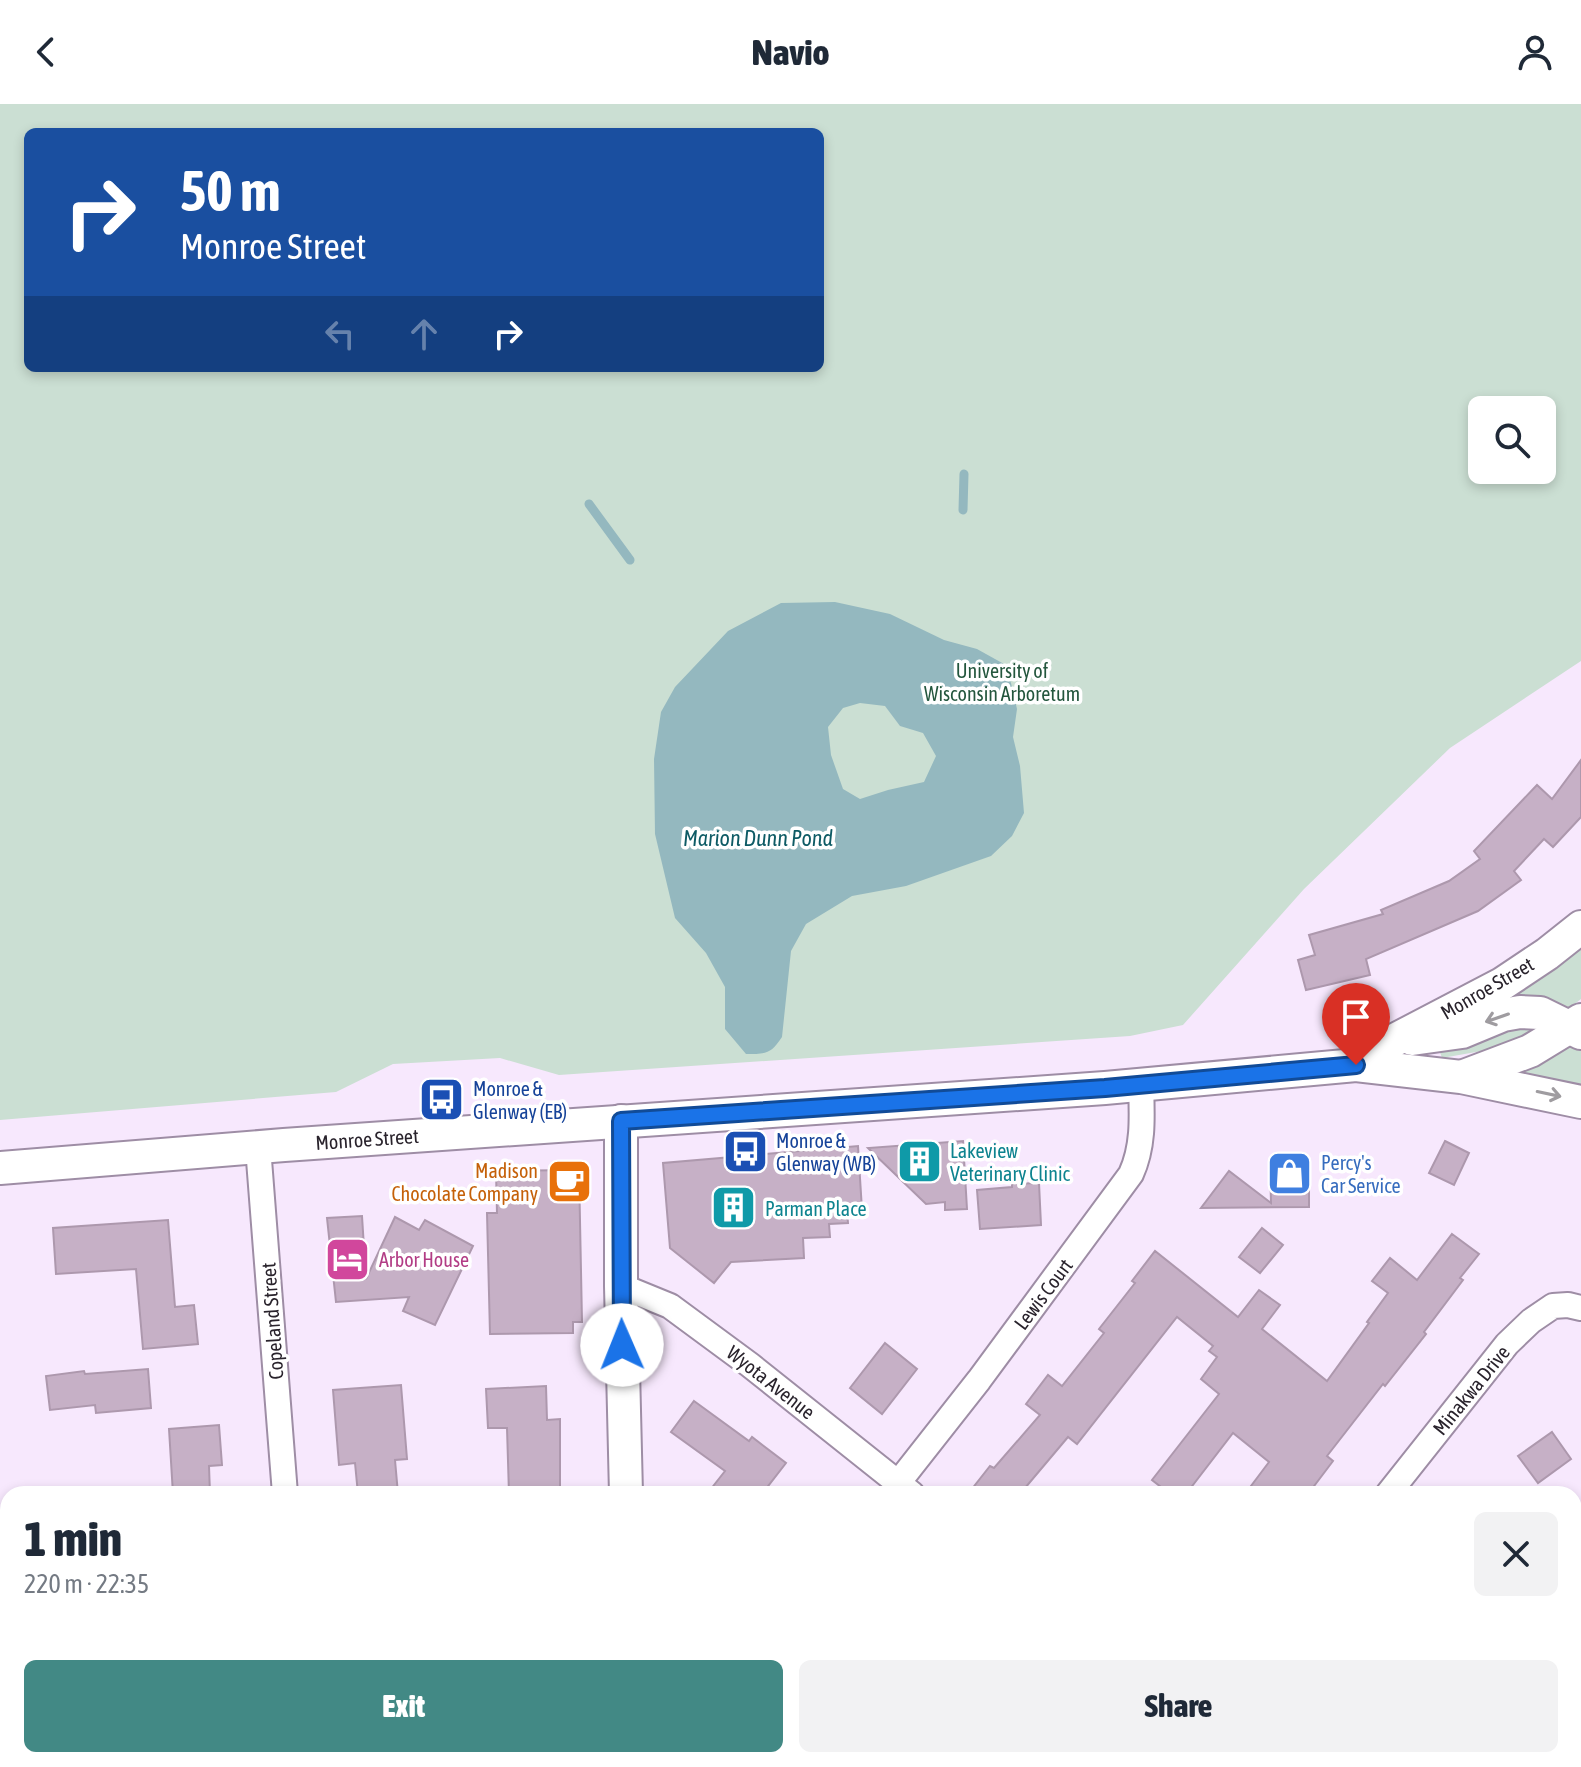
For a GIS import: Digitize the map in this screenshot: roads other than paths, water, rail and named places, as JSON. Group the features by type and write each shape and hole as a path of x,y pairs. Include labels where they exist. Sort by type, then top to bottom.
{"main road":[{"name":"Monroe Street","path":"1356,1065 1389,1043 1502,984 1581,927"},
{"name":"Monroe Street","path":"1389,1043 1462,1032 1503,1015 1520,1012 1540,1013 1578,1026"},
{"name":"Monroe Street","path":"0,1168 1141,1085 1356,1065 1461,1077 1530,1051 1578,1026"},
{"path":"1461,1077 1581,1102"},
{"path":"621,1121 626,1486"}],"street":[{"name":"Lewis Court","path":"907,1486 979,1380 1131,1174 1140,1143 1141,1085"},
{"name":"Copeland Street","path":"258,1147 284,1486"},
{"name":"Wyota Avenue","path":"621,1286 670,1306 750,1365 901,1486"},
{"name":"Minakwa Drive","path":"1394,1486 1507,1344 1553,1306 1575,1307"}],"water":[{"name":"Marion Dunn Pond","path":"835,602 890,614 944,640 977,649 1004,664 1017,709 1013,737 1020,766 1024,813 1012,836 991,856 906,886 852,896 806,924 791,951 782,1037 767,1052 746,1054 725,1029 725,987 706,953 675,918 655,834 654,759 661,712 675,687 728,631 781,603","holes":["860,703 885,706 900,726 923,733 936,756 924,782 860,799 843,789 831,755 828,727 843,708"]}],"waterway":[{"path":"963,510 964,474"},
{"path":"589,504 630,560"}],"place":[{"name":"Monroe & Glenway (EB)","path":"442,1099"},
{"name":"Monroe & Glenway (WB)","path":"745,1151"},
{"name":"Lakeview Veterinary Clinic","path":"919,1161"},
{"name":"Percy's Car Service","path":"1290,1174"},
{"name":"Madison Chocolate Company","path":"569,1181"},
{"name":"Parman Place","path":"734,1208"},
{"name":"Arbor House","path":"348,1259"}],"park label":[{"name":"University of Wisconsin Arboretum","path":"1002,682"}]}
